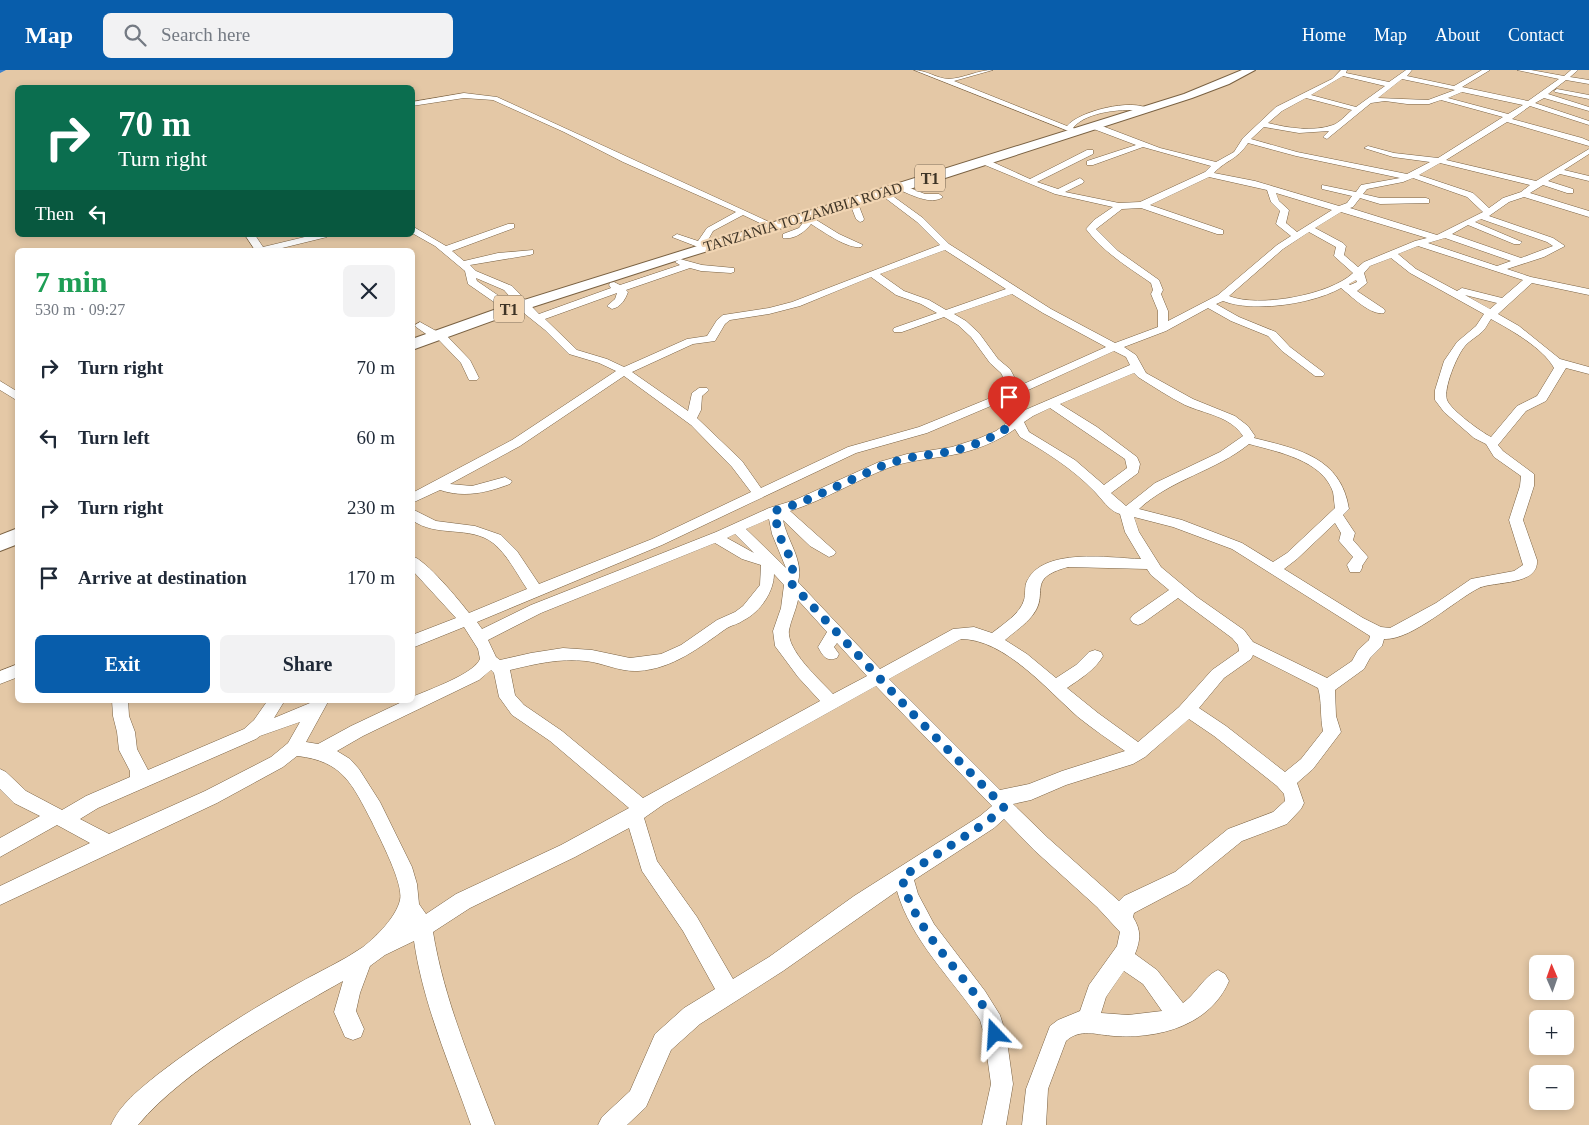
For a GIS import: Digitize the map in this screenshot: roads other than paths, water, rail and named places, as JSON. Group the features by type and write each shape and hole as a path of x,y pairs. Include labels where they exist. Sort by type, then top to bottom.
{"highway":[{"name":"TANZANIA TO ZAMBIA ROAD","path":"415,344 518,307 613,284 673,257 703,246 807,218 853,201 983,161 1073,130 1094,126 1213,87 1250,70"},
{"path":"0,544 15,536"}],"street":[{"path":"917,70 1073,130 1076,121 1110,108 1145,109"},
{"path":"948,81 990,70"},
{"path":"1334,80 1375,90 1392,85 1410,70"},
{"path":"1370,101 1386,99 1423,103 1456,93 1458,88 1487,70"},
{"path":"1520,70 1589,82"},
{"path":"415,641 536,590 649,546 852,450 922,430 1016,391 1114,347 1163,328 1222,296 1296,236 1350,204 1364,187 1398,182 1468,144 1551,90 1575,70"},
{"path":"983,161 1030,182 1092,202 1119,206 1142,204 1208,174 1217,165 1233,156 1246,140 1279,109 1308,96 1334,80 1343,72 1392,85"},
{"path":"1402,77 1530,104 1589,123"},
{"path":"1355,85 1365,79"},
{"path":"1327,137 1336,127 1370,101 1375,90"},
{"path":"1551,90 1589,98"},
{"path":"415,104 469,96 484,95 495,98 567,130 626,160 685,185 741,213 773,226"},
{"path":"1543,95 1589,109"},
{"path":"1308,96 1358,110"},
{"path":"1441,98 1508,118 1519,124 1568,135 1589,144"},
{"path":"1262,124 1284,130 1303,132 1336,127"},
{"path":"1094,126 1143,145 1217,165"},
{"path":"1571,126 1589,131"},
{"path":"1246,140 1343,165 1410,176 1470,195 1484,215 1550,240 1560,246 1541,255 1496,269"},
{"path":"1090,164 1143,145"},
{"path":"1258,152 1274,148"},
{"path":"1368,148 1393,154 1438,160 1570,191"},
{"path":"1030,182 1090,152"},
{"path":"1233,156 1248,154"},
{"path":"1222,296 1235,303 1253,304 1319,295 1353,278 1367,264 1418,243 1441,236 1484,215 1506,200 1524,194 1559,171 1562,167 1586,155"},
{"path":"1454,174 1477,170"},
{"path":"1559,171 1589,179"},
{"path":"1208,174 1252,183 1339,209 1356,212 1408,230 1441,236 1520,260"},
{"path":"1058,192 1080,181"},
{"path":"900,187 924,196 940,197"},
{"path":"1325,187 1380,201 1426,201"},
{"path":"1270,188 1274,202 1285,210 1281,224 1296,236"},
{"path":"883,192 920,220 946,246 997,278 1012,290 1130,356 1136,362 1136,367 1142,375 1184,399 1240,424 1248,433 1248,440"},
{"path":"1524,194 1589,214"},
{"path":"853,201 860,219"},
{"path":"1142,204 1220,232"},
{"path":"1119,206 1118,209 1099,219 1091,229 1115,253 1155,282 1158,290 1156,294 1163,311 1163,328"},
{"path":"677,237 703,246 703,238 708,231 741,213"},
{"path":"786,236 802,230 807,218 845,241 858,245"},
{"path":"1467,222 1517,242"},
{"path":"448,252 463,242 511,226"},
{"path":"1310,229 1317,235 1340,245 1338,256 1350,268 1358,271 1362,278 1362,283 1353,288 1352,294"},
{"path":"415,231 448,252 465,267 508,288 518,307"},
{"path":"251,237 260,248"},
{"path":"269,248 316,237"},
{"path":"1418,243 1529,279 1589,292"},
{"path":"415,498 516,443 624,371 684,344 711,339 719,329 721,322 727,317 789,306 946,246"},
{"path":"448,252 488,252 509,255"},
{"path":"465,267 509,255 530,252"},
{"path":"1392,254 1413,271 1448,289 1520,332 1558,362 1589,371"},
{"path":"673,257 689,265 731,270"},
{"path":"537,319 613,284 689,265"},
{"path":"465,267 472,282 537,319 573,352 607,362 624,371 690,419 704,430 737,464 759,494"},
{"path":"873,274 902,294 924,301 962,323 975,335 994,361 1006,372 1016,391"},
{"path":"1018,422 1024,434 1062,457 1104,492 1119,509 1177,523 1219,538 1252,554 1378,633 1392,634 1441,607 1476,583 1518,575 1527,570 1530,565 1529,556 1520,538 1516,521 1526,489 1527,474 1494,451 1492,442 1478,434 1448,409 1443,403 1441,396 1452,356 1465,338 1480,328 1486,318 1527,283 1529,279"},
{"path":"1343,283 1352,294 1380,311"},
{"path":"612,306 619,301 623,292 613,284"},
{"path":"1448,289 1504,302"},
{"path":"898,330 1012,290"},
{"path":"1208,304 1235,319 1272,334 1286,349 1319,374"},
{"path":"420,325 438,336 466,362 473,378"},
{"path":"1492,442 1522,406 1542,398 1543,392 1557,375 1560,368 1558,362"},
{"path":"479,637 568,596 716,537 777,510 800,503 894,462 954,451 984,441 1018,422 1029,413 1136,367"},
{"path":"0,384 15,396"},
{"path":"690,419 695,410 696,395 703,390"},
{"path":"1052,404 1093,430 1131,458 1134,464 1133,470 1104,492"},
{"path":"1274,569 1292,556 1342,509 1337,484 1326,469 1309,460 1248,440 1218,458 1165,483 1126,515 1132,532 1151,564 1161,576 1238,634 1246,645 1326,685 1331,684 1358,664 1364,654 1376,642 1378,633"},
{"path":"440,485 458,491 491,486 505,481"},
{"path":"777,510 799,526 816,545 829,552"},
{"path":"777,510 780,536 792,561 793,576 789,608 781,632 783,646 831,703"},
{"path":"1336,514 1348,533 1346,540 1361,557 1354,565 1355,568"},
{"path":"415,515 430,526 469,530 494,537 505,547 536,590"},
{"path":"736,527 1000,803 1059,862 1129,925 1131,934 1122,957 1099,987 1086,1021"},
{"path":"716,537 747,556 769,561"},
{"path":"320,752 362,728 473,676 493,664 554,655 587,655 631,665 645,665 661,660 690,646 725,622 738,617 749,609 767,585 769,561"},
{"path":"995,640 1027,612 1032,599 1033,583 1046,568 1068,562 1151,564"},
{"path":"415,564 444,593 479,637 488,657 504,674 507,697 518,710 556,736 638,811 649,865 690,924 729,993"},
{"path":"1138,618 1179,590"},
{"path":"831,654 826,647 835,632"},
{"path":"124,1125 155,1091 226,1039 282,1004 362,959 381,946 422,928 463,901 568,851 959,632 978,632 995,640 1029,665 1077,707 1139,752"},
{"path":"610,1125 638,1098 646,1083 657,1052 668,1037 692,1016 776,964 861,903 987,822 1000,803 1062,779 1127,759 1150,745 1188,709 1218,674 1245,655 1246,645"},
{"path":"1055,688 1082,670 1095,656"},
{"path":"0,678 15,671"},
{"path":"1285,783 1303,768 1332,732 1328,716 1326,685"},
{"path":"120,703 120,716 126,732 128,750 139,770 139,782"},
{"path":"255,730 275,703"},
{"path":"0,848 92,802 239,740 255,730 280,723 319,704"},
{"path":"0,896 260,772 277,762 294,748 319,704"},
{"path":"1123,918 1126,907 1131,903 1182,878 1235,835 1280,818 1295,803 1294,794 1285,783 1241,747 1188,709"},
{"path":"294,748 320,752 344,765 361,787 392,846 406,880 410,897 407,906 381,946"},
{"path":"0,778 20,796 110,843"},
{"path":"902,877 905,891 916,914 989,1015 996,1041 1002,1084 994,1125"},
{"path":"407,906 416,915 422,928 428,966 440,1007 483,1125"},
{"path":"1122,957 1150,977 1179,1016"},
{"path":"353,1029 345,1012 349,993 362,959"},
{"path":"1034,1125 1037,1089 1062,1028 1070,1024 1086,1021 1102,1025 1160,1022 1179,1016 1197,1006 1218,981"}]}
